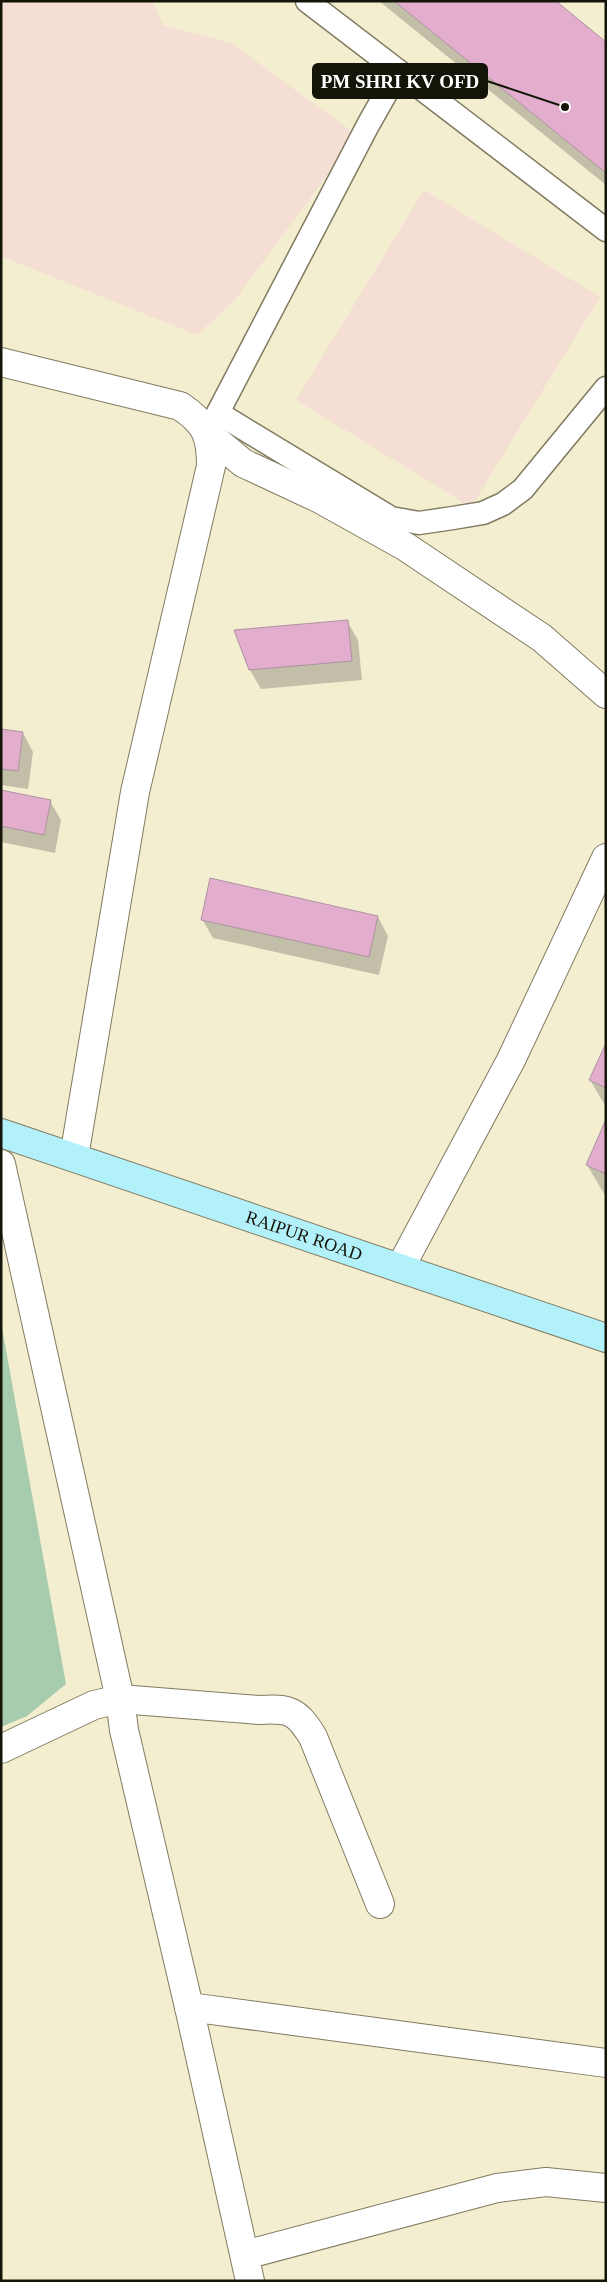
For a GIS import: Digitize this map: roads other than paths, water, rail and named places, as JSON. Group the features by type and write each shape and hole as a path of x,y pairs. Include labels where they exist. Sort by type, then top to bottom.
{"main road":[{"name":"RAIPUR ROAD","path":"1,1133 606,1338"}],"street":[{"path":"1,362 180,406 195,416 213,423 243,463 320,499 406,547 542,638 606,694"},
{"path":"74,1158 135,792 211,466 213,423"},
{"path":"400,1268 511,1060 606,858"},
{"path":"1,1164 120,1699 124,1730 189,2007 247,2268 498,2188 546,2182 606,2188"},
{"path":"1,1749 94,1704 120,1699 259,1710 278,1708 291,1711 302,1719 313,1737 380,1904"},
{"path":"189,2007 606,2062"}],"lane":[{"path":"307,1 606,230"},
{"path":"398,72 368,125 213,423 391,518 419,522 483,513 503,504 523,489 606,388"}],"place":[{"name":"PM SHRI KV OFD","path":"565,107"}]}
